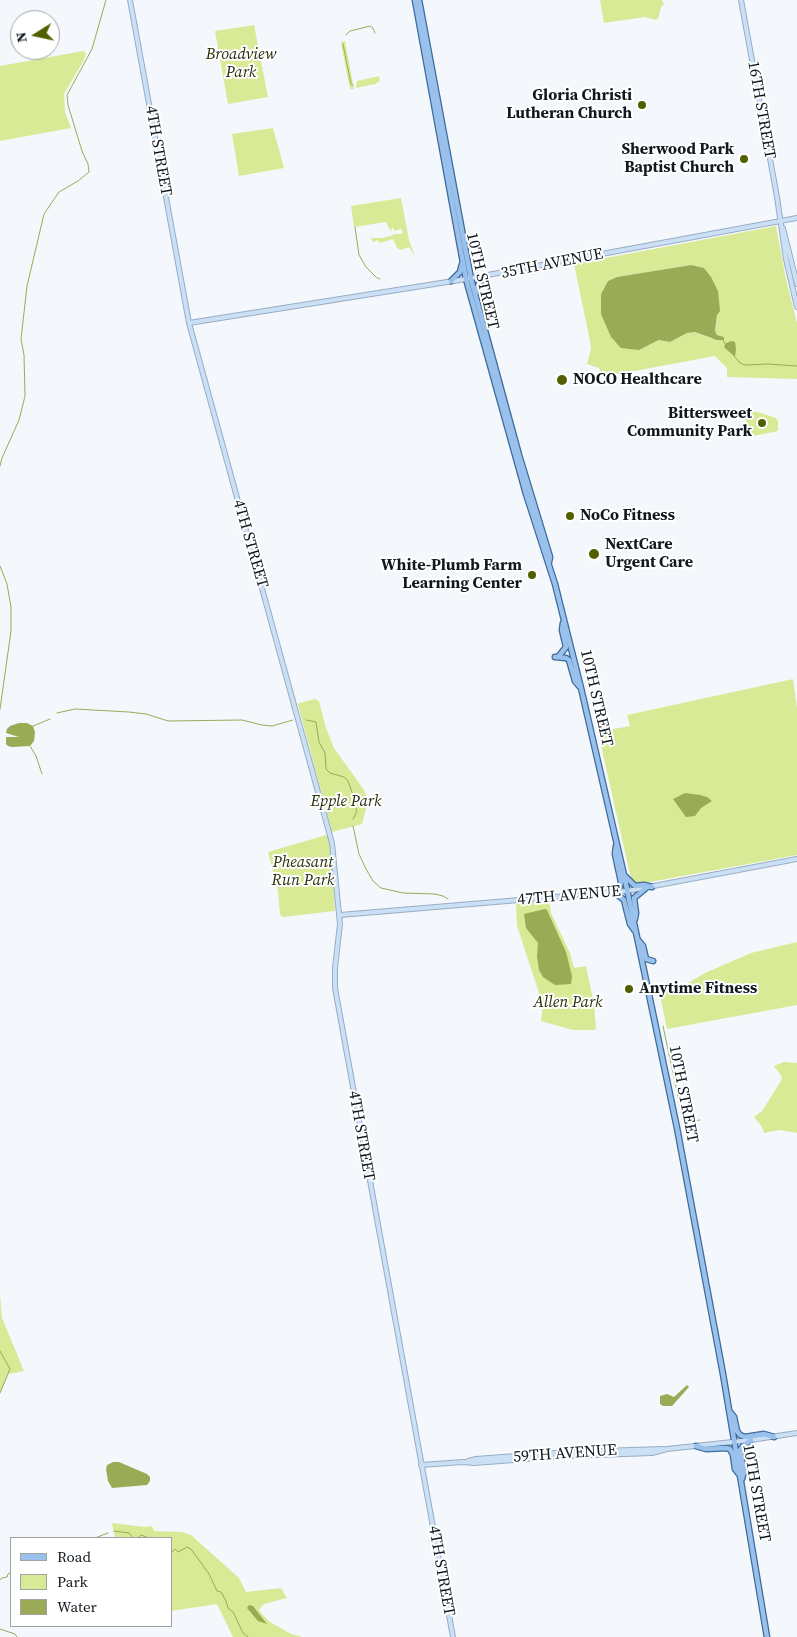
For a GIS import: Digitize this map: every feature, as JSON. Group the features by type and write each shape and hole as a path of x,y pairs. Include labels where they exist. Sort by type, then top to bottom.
{"main road":[{"name":"4TH STREET","path":"130,0 191,333 332,843 340,915 335,988 453,1637"},
{"path":"415,0 450,192 456,210"},
{"name":"10TH STREET","path":"420,0 446,144 462,255 526,494 545,557 549,562"},
{"name":"16TH STREET","path":"741,0 787,268 797,307"},
{"path":"434,105 438,120 442,121"},
{"path":"438,128 441,130 444,143 446,144"},
{"name":"10TH STREET","path":"456,210 469,279 550,557 549,562 581,688 624,874 677,1128 735,1443 767,1637"},
{"name":"35TH AVENUE","path":"189,323 469,279 797,218"},
{"name":"16TH STREET","path":"780,221 788,241 797,284"},
{"path":"451,281 460,272 462,255"},
{"path":"476,300 477,286 486,276"},
{"path":"564,619 562,630 566,647 557,656 570,660 575,681 581,688"},
{"path":"617,845 615,854 621,882 620,886 613,892 624,900 630,924 636,932"},
{"name":"47TH AVENUE","path":"340,915 627,891 797,859"},
{"path":"624,874 635,886 644,885 649,888 634,898 636,913 634,922"},
{"path":"638,939 643,946 646,959 653,961"},
{"path":"729,1411 734,1417 737,1431 740,1435 745,1437 764,1434 774,1437"},
{"name":"59TH AVENUE","path":"421,1465 463,1462 474,1464 568,1456 643,1453 735,1443 797,1433"},
{"path":"696,1446 706,1450 730,1449 735,1469 741,1478 744,1472 740,1450 751,1440"}],"green space":[{"path":"600,0 662,0 664,4 656,20 645,17 604,23"},
{"name":"Broadview Park","path":"254,25 268,97 228,104 215,31"},
{"path":"345,41 354,89 350,89 341,44"},
{"path":"83,51 86,53 84,60 64,94 65,112 71,128 0,141 0,66 33,60 60,60 60,55"},
{"path":"379,76 380,81 375,84 356,88 357,81"},
{"path":"273,128 284,168 239,176 232,134"},
{"path":"401,198 409,240 415,257 409,247 401,250 397,248 393,239 380,243 378,240 373,242 371,238 383,238 390,237 393,234 401,234 403,232 401,229 395,231 392,227 391,232 386,222 354,227 351,206"},
{"path":"776,226 797,323 797,379 727,377 727,368 715,356 602,377 599,368 587,364 591,349 590,341 574,264","holes":["690,265 704,268 717,318 715,331 717,335 724,337 710,338 695,332 687,333 670,342 660,340 639,350 601,294 608,281 617,277"]},
{"name":"Bittersweet Community Park","path":"747,411 758,412 776,418 778,421 778,431 753,436 746,424 745,413"},
{"path":"793,679 797,708 797,855 639,884 631,879 598,732 630,726 627,715"},
{"name":"Epple Park","path":"315,699 319,701 326,728 334,748 364,790 367,798 362,824 332,832 298,705 299,703"},
{"name":"Pheasant Run Park","path":"326,835 331,853 335,911 283,917 280,914 278,891 268,852"},
{"name":"Allen Park","path":"549,900 551,913 570,953 574,968 586,966 594,1004 595,1030 573,1030 541,1021 543,1005 517,926 516,906 518,903"},
{"path":"797,942 797,1005 667,1029 659,990 681,987 705,973 751,953"},
{"path":"784,1062 797,1063 797,1133 779,1130 764,1133 754,1117 762,1111 781,1081 782,1077 774,1066"},
{"path":"0,1295 2,1318 24,1371 8,1374 0,1393"},
{"path":"112,1523 145,1527 152,1526 154,1531 182,1532 191,1535 239,1578 246,1592 281,1588 287,1598 264,1604 259,1609 270,1622 291,1634 303,1637 233,1637 217,1604 172,1611 172,1537 115,1537"}],"water":[{"path":"691,265 704,268 718,291 720,311 717,315 715,331 717,335 724,337 724,340 717,340 695,332 687,333 670,342 659,340 639,350 621,348 611,337 601,314 601,294 608,281 617,277"},
{"path":"735,342 735,357 724,347 726,343"},
{"path":"19,723 27,723 33,726 35,732 34,741 30,746 8,746 6,744 6,737 19,737 6,733 7,729"},
{"path":"685,793 707,797 712,801 701,808 695,816 686,817 673,799"},
{"path":"545,909 566,952 572,976 571,984 555,985 543,977 539,970 538,943 526,928 524,914"},
{"path":"687,1385 689,1387 672,1406 660,1404 660,1396 667,1394 674,1397"},
{"path":"119,1462 147,1474 150,1477 150,1481 147,1485 112,1488 108,1481 106,1469 107,1465"},
{"path":"249,1605 253,1606 267,1624 258,1621 247,1608"}],"waterway":[{"path":"0,466 19,420 25,396 24,355 21,339 27,286 44,214 59,192 89,172 68,105 67,95 92,49 106,0"},
{"path":"346,35 350,31 370,26 375,33"},
{"path":"343,44 351,84 353,85"},
{"path":"355,227 359,255 366,267 377,278"},
{"path":"723,340 725,344"},
{"path":"735,357 740,363 745,365 797,366"},
{"path":"0,566 7,584 11,607 11,631 0,709"},
{"path":"57,713 75,709 129,712 146,714 168,721 242,720 272,726 293,720"},
{"path":"33,726 50,719"},
{"path":"306,720 316,722 319,742 325,753 326,769 330,773 344,777 348,781 357,811 353,819"},
{"path":"30,746 36,756 42,774"},
{"path":"353,826 359,854 373,881 381,888 403,893 435,894 448,899"},
{"path":"663,1026 682,1115"},
{"path":"684,1122 700,1120"},
{"path":"0,1351 10,1369 0,1393"},
{"path":"114,1531 129,1533 132,1537"},
{"path":"98,1537 108,1533"},
{"path":"139,1537 141,1535 146,1537"},
{"path":"172,1552 175,1549 178,1552 187,1547 191,1549 209,1574 217,1591 221,1592 243,1633 248,1637"},
{"path":"0,1580 7,1577 10,1573"},
{"path":"0,1629 15,1634 17,1637"}],"place":[{"name":"Gloria Christi Lutheran Church","path":"642,105"},
{"name":"Sherwood Park Baptist Church","path":"744,159"},
{"name":"NOCO Healthcare","path":"562,380"},
{"name":"Bittersweet Community Park","path":"762,423"},
{"name":"NoCo Fitness","path":"570,516"},
{"name":"NextCare Urgent Care","path":"594,554"},
{"name":"White-Plumb Farm Learning Center","path":"532,575"},
{"name":"Anytime Fitness","path":"629,989"}]}
